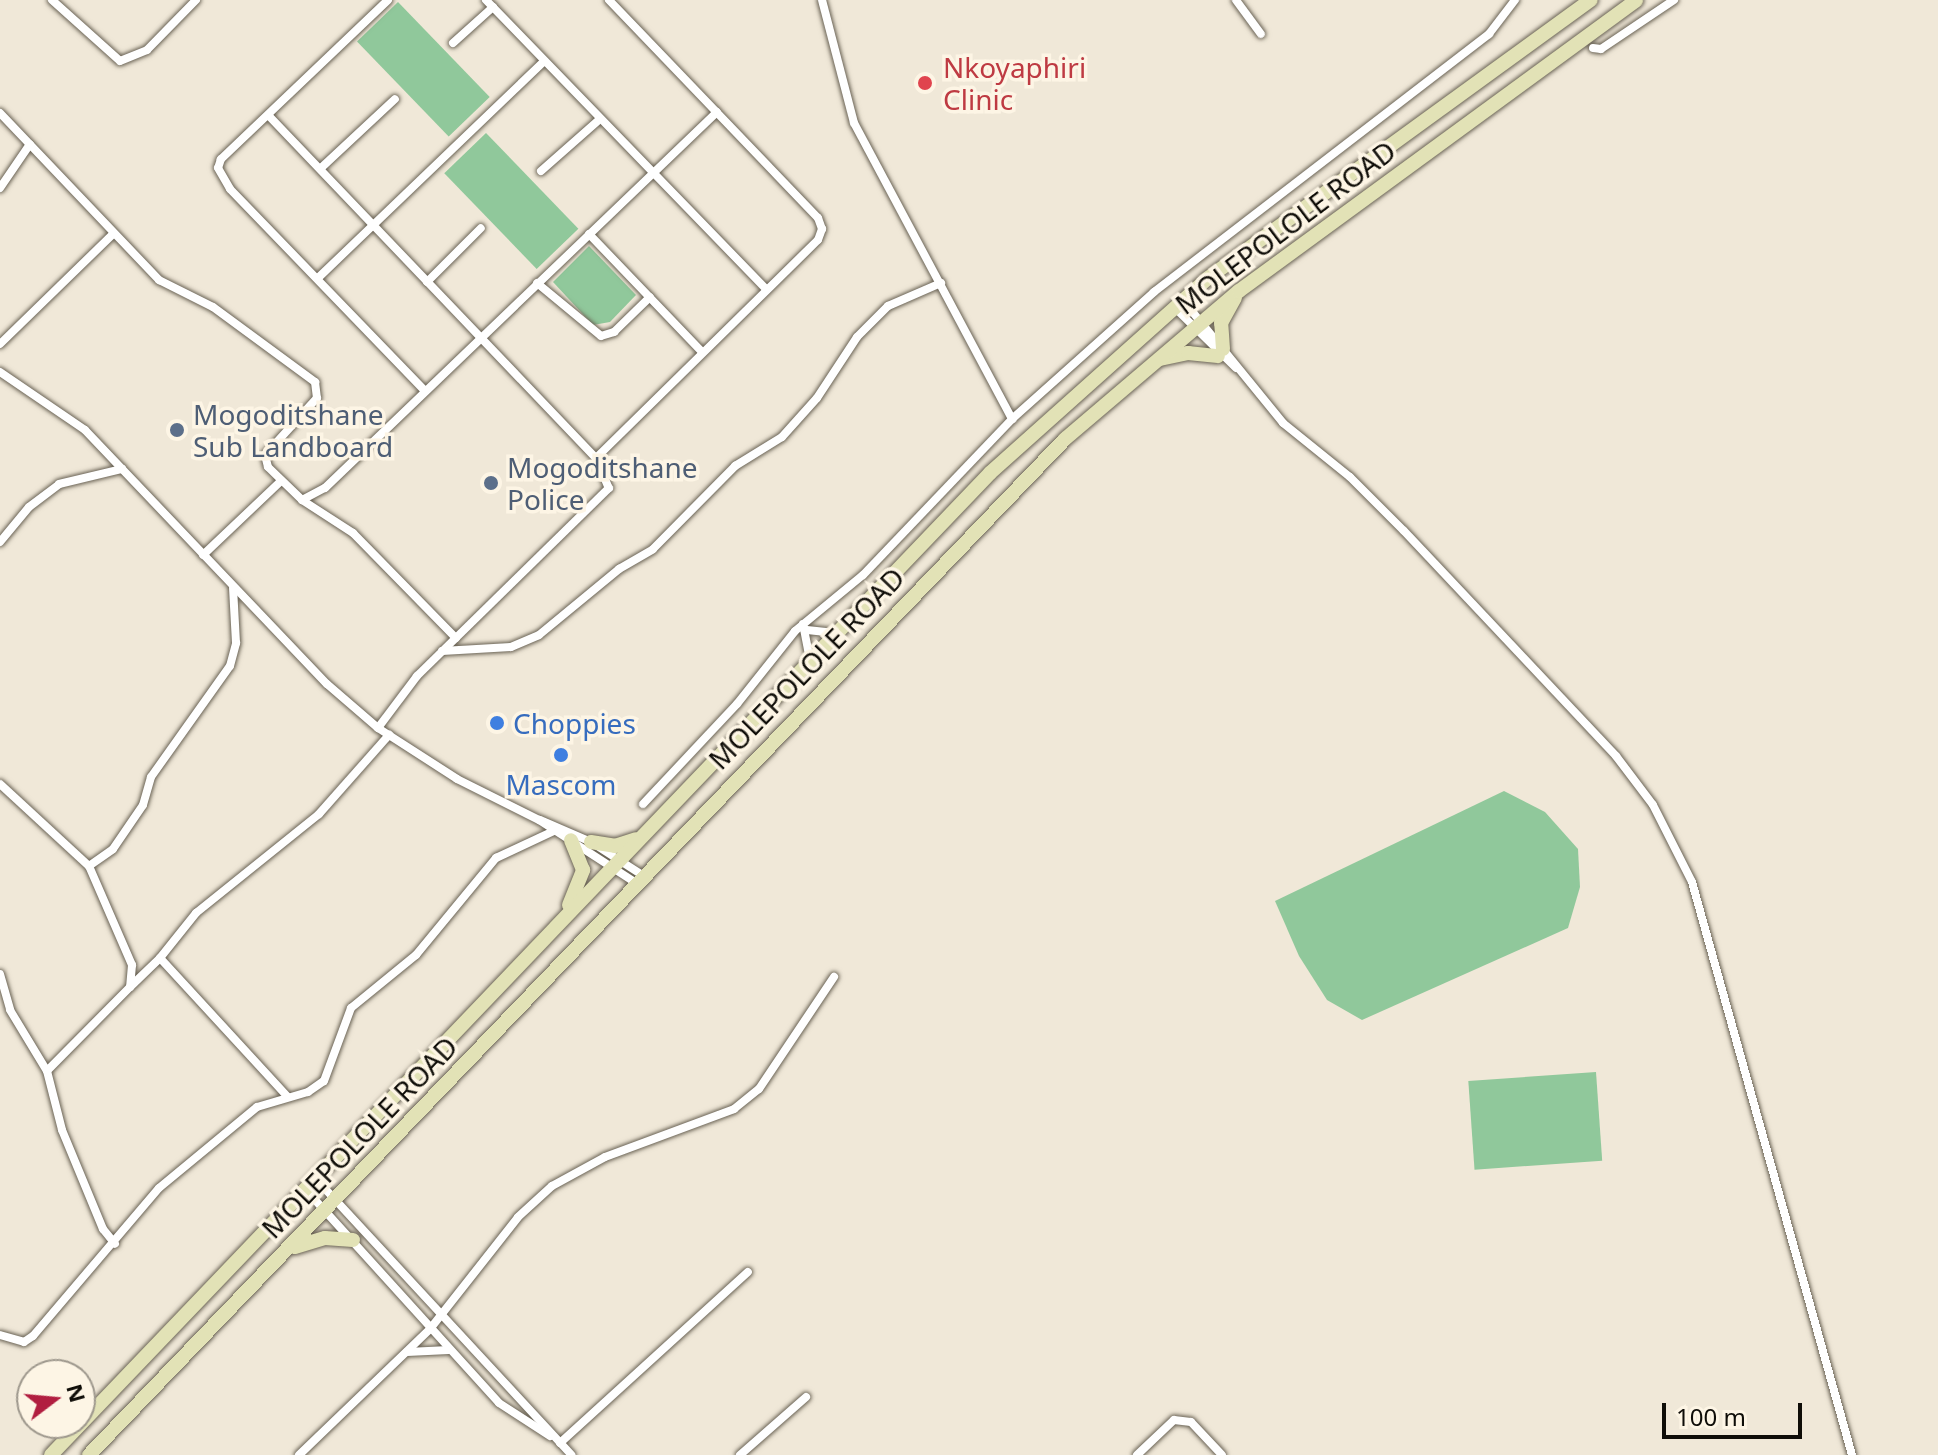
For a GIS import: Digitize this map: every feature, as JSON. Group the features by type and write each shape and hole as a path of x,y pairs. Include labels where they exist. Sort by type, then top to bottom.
{"main road":[{"name":"MOLEPOLOLE ROAD","path":"51,1455 990,473 1178,303 1591,0"},
{"name":"MOLEPOLOLE ROAD","path":"89,1455 1020,484 1155,360 1239,291 1636,0"},
{"path":"1155,360 1188,353 1220,352 1221,323 1239,291"},
{"path":"591,842 622,845 646,834"},
{"path":"559,923 583,870 571,840"},
{"path":"288,1250 325,1238 353,1240"}],"street":[{"path":"52,0 120,61 147,50 196,0"},
{"path":"388,0 221,159 220,176 425,391"},
{"path":"596,458 818,240 822,229 818,218 609,0"},
{"path":"822,0 854,123 1012,419"},
{"path":"1236,0 1261,34"},
{"path":"643,804 805,627 863,575 1012,419 1154,292 1489,34 1515,0"},
{"path":"1593,48 1601,49 1674,0"},
{"path":"453,43 489,4 766,289"},
{"path":"318,278 544,61"},
{"path":"321,168 395,99"},
{"path":"302,500 325,488 717,112"},
{"path":"0,113 112,235 159,280 213,307 315,382 317,398 265,455 268,467 302,500 353,533 456,638"},
{"path":"269,116 596,458 609,488 602,500 442,651 378,728"},
{"path":"541,171 600,119"},
{"path":"0,188 30,144"},
{"path":"427,282 481,228"},
{"path":"589,234 702,352"},
{"path":"0,344 112,235"},
{"path":"537,283 601,336 614,332 650,297"},
{"path":"442,651 511,647 539,635 619,569 653,549 735,466 782,437 817,398 857,337 888,306 941,283"},
{"path":"1178,303 1283,423 1350,477 1404,531 1616,756 1653,805 1692,882 1852,1455"},
{"path":"0,372 85,430 327,684 378,728 457,779 591,842 640,880"},
{"path":"0,542 29,507 59,484 122,469"},
{"path":"203,555 281,481"},
{"path":"89,866 113,849 143,805 151,777 230,666 236,643 233,587"},
{"path":"805,627 838,633"},
{"path":"805,627 810,662"},
{"path":"47,1071 160,958 196,913 278,852 319,814 389,735"},
{"path":"0,784 89,866 128,950 130,987"},
{"path":"539,820 554,831 618,863"},
{"path":"0,1335 24,1342 33,1336 115,1244 159,1188 191,1159 257,1107 324,1081 351,1008 416,955 480,874 516,845 554,831"},
{"path":"160,958 287,1096"},
{"path":"0,974 2,995 47,1071 62,1130 103,1229 115,1244"},
{"path":"299,1455 430,1329 518,1217 552,1186 605,1157 734,1109 759,1089 834,977"},
{"path":"316,1179 353,1240 449,1350 499,1403 560,1443"},
{"path":"306,1190 331,1206 374,1242 572,1455"},
{"path":"364,1253 374,1242"},
{"path":"560,1443 748,1272"},
{"path":"407,1352 449,1350"},
{"path":"740,1455 806,1397"},
{"path":"1137,1455 1174,1420 1191,1422 1222,1455"}],"green space":[{"path":"398,2 490,97 449,137 357,42"},
{"path":"486,133 578,229 537,269 444,173"},
{"path":"589,246 636,295 610,322 593,325 553,282"},
{"path":"1504,791 1545,812 1578,849 1580,887 1568,928 1362,1020 1327,1000 1299,956 1275,901"},
{"path":"1596,1072 1602,1161 1475,1170 1468,1081"}],"place":[{"name":"Nkoyaphiri Clinic","path":"925,83"},
{"name":"Mogoditshane Sub Landboard","path":"177,430"},
{"name":"Mogoditshane Police","path":"491,483"},
{"name":"Choppies","path":"497,723"},
{"name":"Mascom","path":"561,755"}]}
